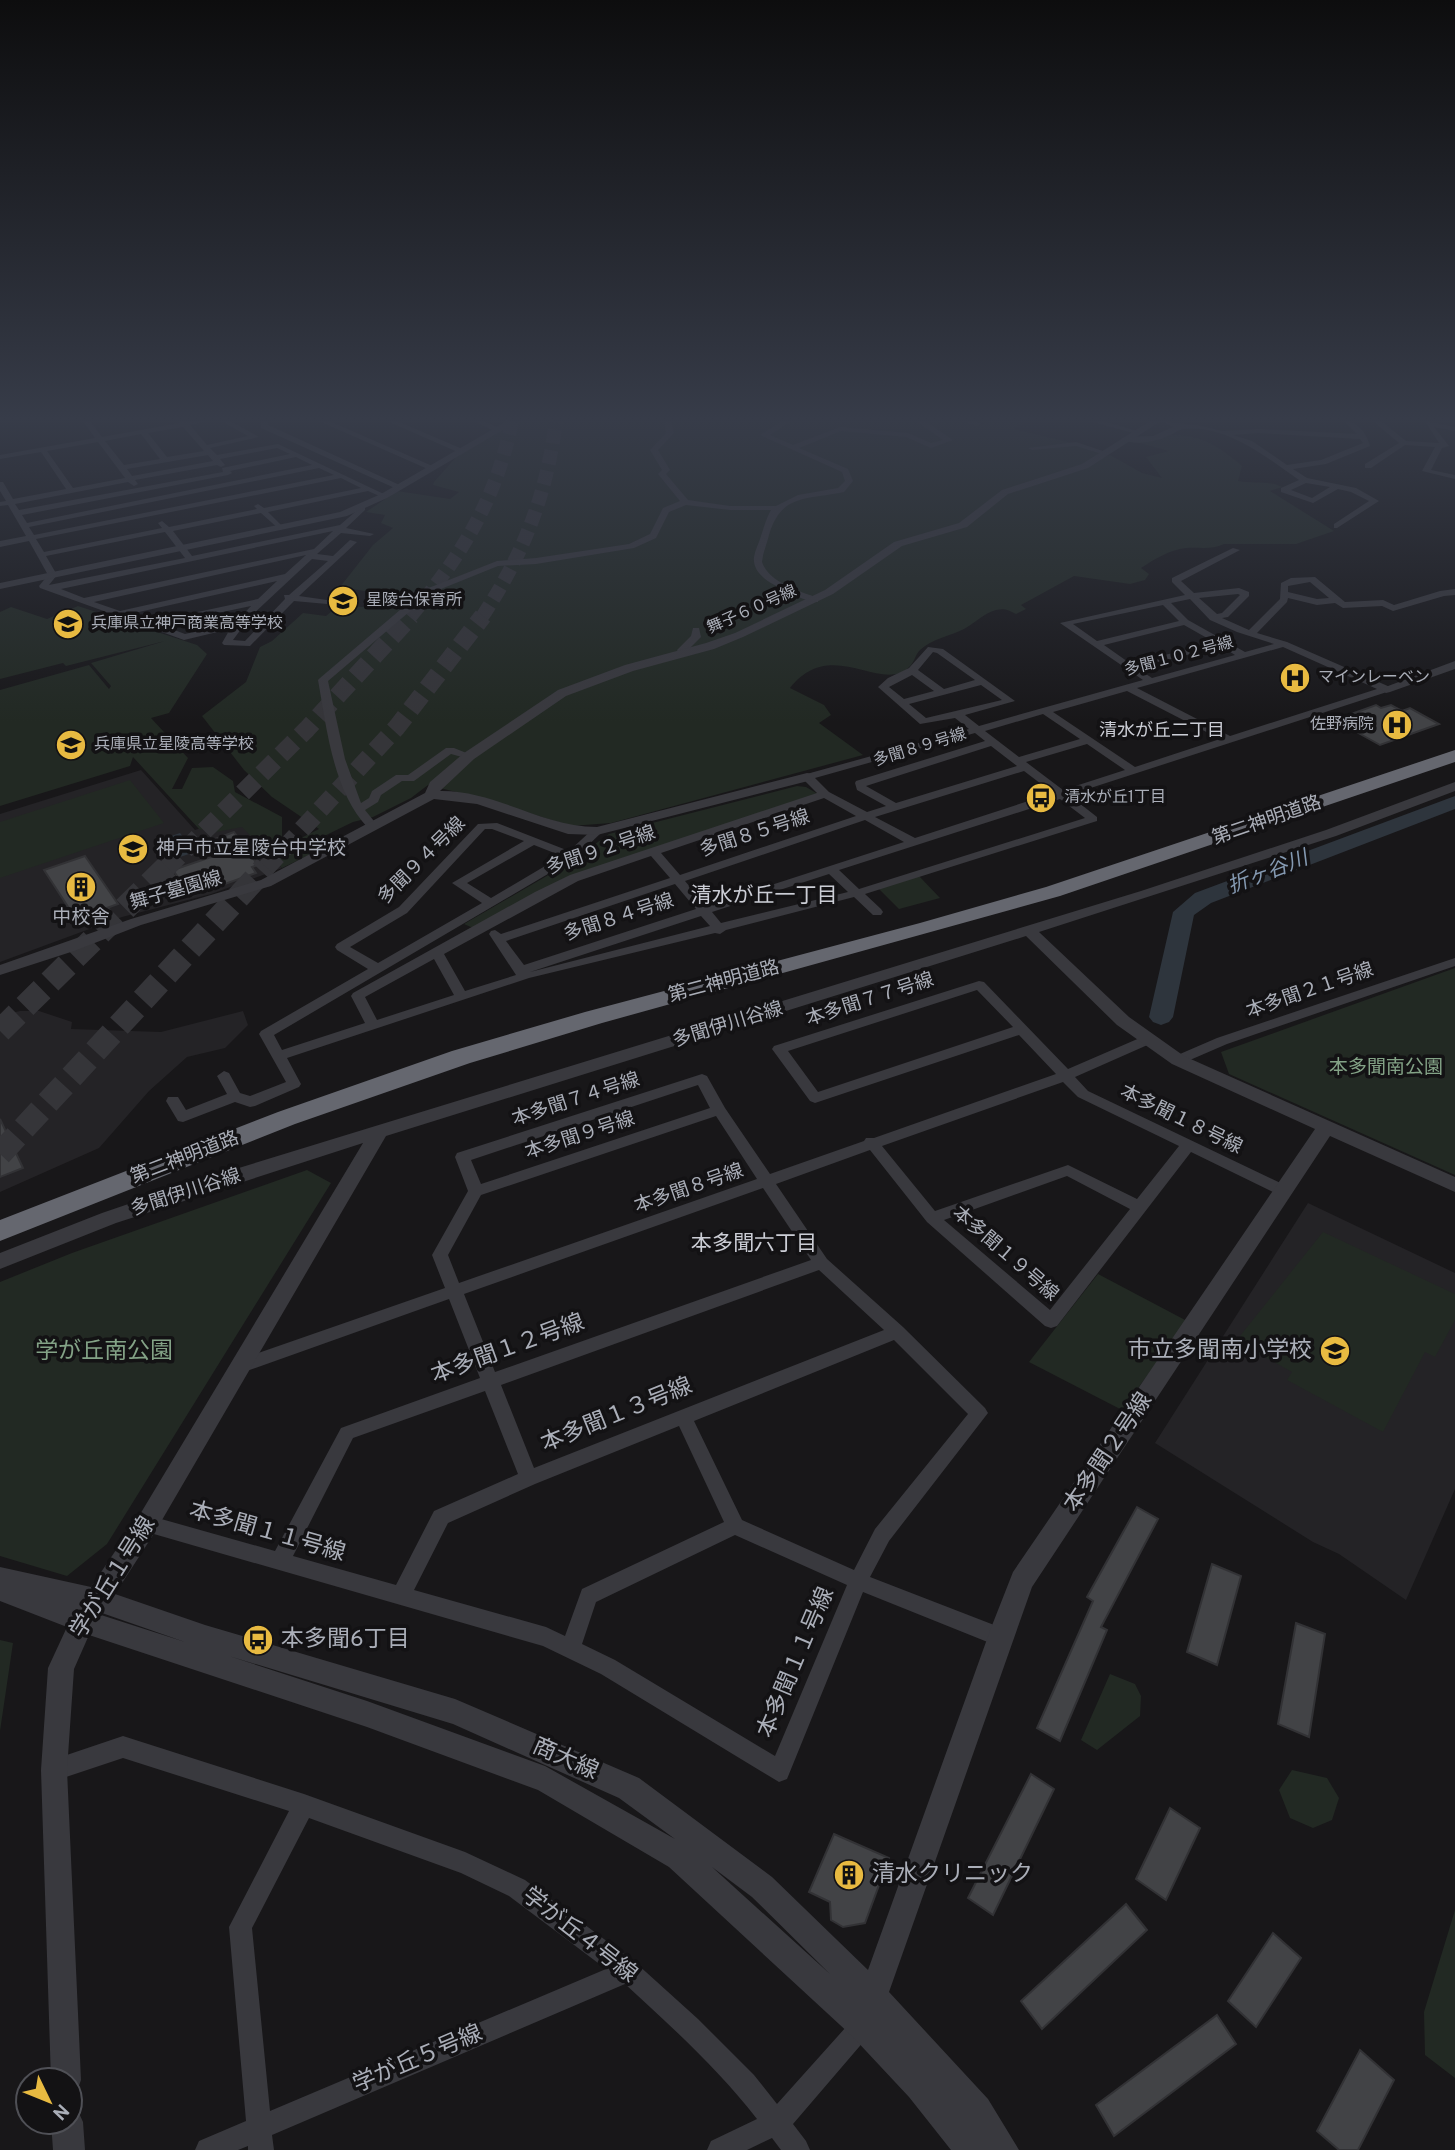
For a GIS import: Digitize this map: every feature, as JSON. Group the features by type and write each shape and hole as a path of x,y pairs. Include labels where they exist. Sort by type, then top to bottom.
{"highway":[{"name":"第二神明道路","path":"0,1214 238,1120 452,1045 599,1001 871,932 991,898 1114,860 1455,745"},
{"name":"第二神明道路","path":"0,1231 228,1140 459,1058 605,1013 1001,908 1160,857 1455,756"}],"street":[{"path":"21,521 53,575"},
{"path":"24,526 48,521"},
{"path":"0,544 111,521"},
{"path":"161,521 216,592"},
{"path":"41,555 205,521"},
{"path":"273,521 280,528"},
{"path":"0,586 307,521"},
{"path":"347,521 239,624 228,636 227,643 247,644 291,598 353,542"},
{"path":"434,589 445,594 444,599 428,605 413,604 407,598 410,594 434,589 497,564 536,561 631,546 653,536 660,521"},
{"path":"769,521 758,562 764,572 780,586 815,600"},
{"name":"舞子６０号線","path":"431,795 435,785 469,756 562,693 629,668 710,646 815,600 898,544 969,521"},
{"path":"1337,526 1344,521"},
{"path":"49,590 340,528 370,534"},
{"path":"1236,550 1175,580 1222,625 1284,644 1386,689 1455,664"},
{"path":"83,601 313,554 335,559"},
{"path":"53,575 43,586 49,590 184,637 239,624"},
{"path":"119,614 288,576"},
{"path":"1251,634 1284,600 1284,585 1291,581 1312,579 1340,603"},
{"path":"1150,681 1065,623 1164,600 1239,591 1246,594 1225,615 1213,618"},
{"path":"1284,594 1317,602 1383,603 1393,608 1455,592"},
{"path":"150,625 266,598 324,601"},
{"path":"1164,600 1185,622 1243,656"},
{"path":"372,826 363,820 351,796 323,680 328,673 365,647 413,604"},
{"path":"1096,644 1185,622"},
{"path":"683,654 682,650 695,635 710,646"},
{"path":"1130,667 1222,643"},
{"name":"多聞１０２号線","path":"975,729 1284,644"},
{"path":"931,649 940,651 983,681 1010,701 924,722 883,687 892,677 912,670 931,649"},
{"path":"912,670 942,692"},
{"path":"902,703 983,681"},
{"path":"1127,687 1231,741"},
{"name":"多聞８４号線","path":"279,1056 462,997 522,973 706,910 1386,689"},
{"path":"1044,710 1135,771"},
{"path":"488,924 522,973 720,930 857,893 1093,819 957,714"},
{"path":"431,795 443,794 496,806 567,830 597,831 807,777 975,729"},
{"name":"多聞８５号線","path":"499,939 1088,740"},
{"name":"多聞８９号線","path":"895,807 860,788 860,783 992,742"},
{"path":"358,810 374,800 376,793 400,777 410,779 450,750 469,756"},
{"path":"807,777 825,794 913,842"},
{"name":"多聞伊川谷線","path":"0,1261 109,1218 200,1187 1029,931 1331,833 1454,788"},
{"name":"多聞９２号線","path":"373,1026 358,996 562,883 825,794"},
{"name":"舞子墓園線","path":"0,970 136,922 266,883 431,795"},
{"name":"多聞９４号線","path":"378,969 341,947 403,910 482,826 493,825 571,856"},
{"path":"224,1076 235,1096 250,1102 294,1084 266,1034 571,856 597,831"},
{"path":"491,903 458,883 533,841"},
{"path":"655,853 706,910 720,930"},
{"path":"831,869 877,912"},
{"path":"1029,931 1123,1021 1178,1060 1455,1185"},
{"path":"437,953 462,997"},
{"name":"本多聞２１号線","path":"1178,1060 1223,1041 1455,962"},
{"name":"本多聞７７号線","path":"1022,1029 816,1098 779,1049 979,985 1022,1029 1065,1076"},
{"name":"本多聞８号線","path":"241,1366 455,1289 768,1182 871,1142 1065,1076 1147,1040"},
{"name":"本多聞１８号線","path":"1065,1076 1083,1094 1284,1191"},
{"name":"本多聞７４号線","path":"476,1191 462,1157 702,1079 719,1110"},
{"path":"173,1101 183,1117 235,1096"},
{"path":"719,1110 768,1182"},
{"name":"本多聞９号線","path":"476,1191 719,1110"},
{"name":"本多聞２号線","path":"863,2025 1022,1580 1326,1127"},
{"name":"学が丘１号線","path":"65,2066 54,1770 61,1668 90,1611 147,1524 377,1134"},
{"name":"本多聞１９号線","path":"871,1142 932,1218 1051,1321 1188,1145"},
{"path":"932,1218 1068,1170 1140,1207"},
{"name":"本多聞１１号線","path":"147,1524 546,1637 608,1667 779,1771 858,1581 882,1535 979,1413 897,1332 821,1263 768,1182"},
{"path":"476,1191 440,1255 529,1478"},
{"name":"本多聞１２号線","path":"280,1562 347,1433 821,1263"},
{"name":"本多聞１３号線","path":"400,1597 440,1517 529,1478 897,1332"},
{"path":"683,1417 735,1526 858,1581 1000,1637"},
{"path":"570,1648 589,1596 735,1526"},
{"name":"商大線","path":"0,1578 545,1779 679,1857 863,2025 920,2086 971,2150"},
{"name":"商大線","path":"0,1590 205,1637 455,1712 629,1788 762,1887 873,1997 977,2109 1003,2150"},
{"name":"学が丘４号線","path":"54,1770 124,1748 304,1805 465,1863 517,1888 628,1971 690,2027 778,2122 797,2150"},
{"path":"260,2139 240,1927 304,1805"},
{"name":"学が丘５号線","path":"208,2150 260,2139 628,1971"},
{"path":"720,2150 778,2122 863,2025"}],"shaded area":[{"name":"神戸市立星陵台中学校","path":"141,770 195,830 236,817 282,868 211,894 122,917 0,962 0,814"},
{"path":"180,833 195,852 174,859 159,840"},
{"path":"20,1011 39,1011 72,1022 71,1029 161,1032 243,1011 248,1025 225,1048 187,1057 149,1091 99,1148 0,1192 0,1016"},
{"name":"市立多聞南小学校","path":"1308,1203 1455,1273 1455,1489 1406,1600 1339,1554 1313,1542 1155,1443"}],"green space":[{"path":"1319,521 1334,531 1296,544 1224,544 1210,548 1180,549 1162,555 1141,568 1149,574 1145,580 1130,584 1074,576 1021,605 1026,609 1016,614 1004,609 992,611 964,629 930,643 920,650 910,666 897,674 838,665 822,666 806,673 790,688 824,705 831,715 819,723 863,755 611,823 571,826 428,785 411,798 373,817 353,822 314,841 300,844 299,839 319,829 272,797 244,770 202,716 246,682 260,647 272,641 303,613 326,616 340,607 362,607 373,600 377,593 340,587 373,545 393,528 381,523"},
{"path":"78,606 197,645 207,654 169,713 151,718 188,758 172,789 182,789 192,768 213,767 233,781 235,792 282,817 282,840 288,849 308,850 309,855 282,868 242,827 216,832 199,829 133,757 130,766 0,806 0,690 89,665 109,689 111,686 91,663 165,641 66,666 63,663 0,679 0,612 11,607 47,619"},
{"path":"130,780 164,823 0,878 0,822"},
{"path":"797,786 806,787 818,794 609,864 473,928 464,924 569,863 609,834"},
{"path":"919,876 940,898 899,909 878,888"},
{"name":"本多聞南公園","path":"1455,968 1455,1175 1229,1074 1221,1052"},
{"name":"学が丘南公園","path":"307,1170 331,1183 107,1544 67,1576 0,1556 0,1282 72,1253"},
{"path":"1323,1232 1455,1294 1455,1320 1435,1357 1425,1352 1383,1432 1287,1380 1292,1372 1236,1341"},
{"path":"1098,1274 1187,1321 1122,1410 1029,1362"},
{"path":"0,1640 13,1643 0,1731"},
{"path":"1110,1674 1135,1684 1141,1696 1140,1716 1097,1750 1081,1740"},
{"path":"1292,1770 1327,1778 1339,1798 1332,1820 1313,1828 1290,1818 1279,1790"},
{"path":"1455,1910 1455,2078 1425,2055 1424,2012"}],"building":[{"name":"佐野病院","path":"1376,705 1381,708 1391,705 1402,711 1410,708 1439,724 1380,745 1353,730 1361,727 1343,717"},
{"path":"234,832 258,865 252,867 256,873 191,896 173,870 214,856 204,843"},
{"name":"中校舎","path":"85,856 118,904 76,919 44,870"},
{"path":"0,1119 23,1168 0,1177"},
{"path":"1137,1507 1158,1519 1101,1627 1107,1630 1060,1741 1037,1728 1093,1601 1087,1597"},
{"path":"1212,1564 1241,1576 1217,1665 1187,1652"},
{"path":"1296,1623 1325,1634 1309,1737 1278,1724"},
{"path":"1031,1774 1054,1789 993,1915 968,1898"},
{"path":"1170,1808 1200,1828 1166,1900 1136,1879"},
{"name":"清水クリニック","path":"834,1834 889,1858 865,1923 843,1927 831,1920 830,1902 809,1892"},
{"path":"1126,1904 1147,1930 1042,2029 1021,2001"},
{"path":"1273,1933 1301,1958 1256,2027 1228,2001"},
{"path":"1217,2015 1236,2044 1114,2136 1096,2105"},
{"path":"1360,2050 1394,2080 1358,2150 1339,2150 1317,2131"}],"waterway":[{"name":"折ヶ谷川","path":"1161,1017 1184,912 1203,898 1455,802"}],"tunnel":[{"path":"410,617 445,572 476,521"},
{"path":"482,617 510,570 532,521"},
{"path":"166,869 307,729 411,616"},
{"path":"265,869 397,727 483,616"},
{"path":"0,1031 167,867"},
{"path":"0,1154 266,867"}],"place":[{"name":"星陵台保育所","path":"343,601"},
{"name":"兵庫県立神戸商業高等学校","path":"68,624"},
{"name":"マインレーベン","path":"1295,678"},
{"name":"佐野病院","path":"1397,725"},
{"name":"兵庫県立星陵高等学校","path":"71,745"},
{"name":"清水が丘1丁目","path":"1041,798"},
{"name":"神戸市立星陵台中学校","path":"133,849"},
{"name":"中校舎","path":"81,887"},
{"name":"市立多聞南小学校","path":"1335,1351"},
{"name":"本多聞6丁目","path":"258,1640"},
{"name":"清水クリニック","path":"849,1875"}],"district":[{"name":"清水が丘二丁目","path":"1162,731"},
{"name":"清水が丘一丁目","path":"764,896"},
{"name":"本多聞六丁目","path":"754,1244"}]}
